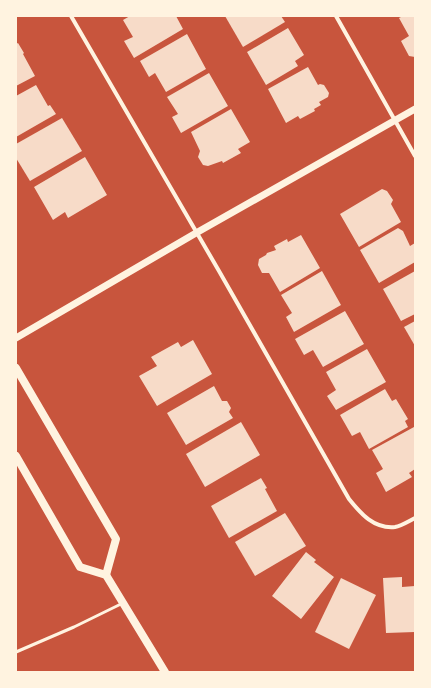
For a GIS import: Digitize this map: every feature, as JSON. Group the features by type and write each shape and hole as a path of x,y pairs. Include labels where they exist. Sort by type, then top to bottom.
{"main road":[{"path":"16,368 116,539 106,576"},
{"path":"16,456 80,567 106,576 165,672"}],"street":[{"path":"71,16 349,500 360,514 377,525 395,527 415,518"},
{"path":"336,16 415,156"},
{"path":"16,338 196,233 415,109"}],"lane":[{"path":"16,652 74,627 123,603"}],"building":[{"path":"130,16 176,16 183,29 134,58 124,41 133,37 123,20"},
{"path":"225,16 281,16 285,22 243,47"},
{"path":"403,16 415,16 415,57 409,56 401,41 409,36 399,18"},
{"path":"288,28 304,55 295,61 298,66 266,85 247,52"},
{"path":"187,34 206,69 166,92 155,73 149,77 140,61"},
{"path":"18,43 35,76 16,86 16,44"},
{"path":"308,67 318,85 324,85 329,93 328,97 319,102 321,105 314,109 315,111 300,119 298,116 286,123 268,89"},
{"path":"209,73 228,106 181,133 172,117 178,114 167,97"},
{"path":"36,85 48,106 50,105 56,114 16,137 16,96"},
{"path":"231,109 250,142 238,149 241,153 223,163 222,161 208,166 203,165 198,157 200,151 191,132"},
{"path":"62,118 82,151 30,181 16,158 16,144"},
{"path":"85,157 107,195 68,218 65,212 53,220 34,187"},
{"path":"382,189 387,191 393,200 391,204 401,222 359,247 340,214"},
{"path":"398,228 403,231 410,246 415,243 415,262 379,283 360,250"},
{"path":"301,235 320,268 280,292 269,273 262,273 258,265 259,259 267,253 276,250 274,246 287,239 288,242"},
{"path":"322,271 341,305 294,332 286,317 292,313 281,295"},
{"path":"415,271 415,314 401,321 383,289"},
{"path":"345,311 364,344 323,367 313,350 304,355 295,339"},
{"path":"415,321 415,346 404,327"},
{"path":"193,340 212,374 157,406 139,376 157,366 151,357 178,342 181,347"},
{"path":"367,349 386,382 336,410 327,396 336,390 326,372"},
{"path":"214,386 222,401 227,401 231,408 229,412 233,418 186,445 167,413"},
{"path":"385,389 392,401 396,399 408,419 405,421 408,427 369,449 360,432 352,436 340,415"},
{"path":"241,422 260,455 205,487 186,454"},
{"path":"414,427 415,469 409,473 412,477 386,492 376,473 383,469 372,450"},
{"path":"261,478 277,511 229,538 211,506"},
{"path":"285,513 306,546 255,576 235,542"},
{"path":"306,552 316,560 314,562 334,577 301,619 272,596"},
{"path":"402,577 402,587 415,586 415,632 386,633 383,578"},
{"path":"341,578 376,595 349,649 315,632"}]}
